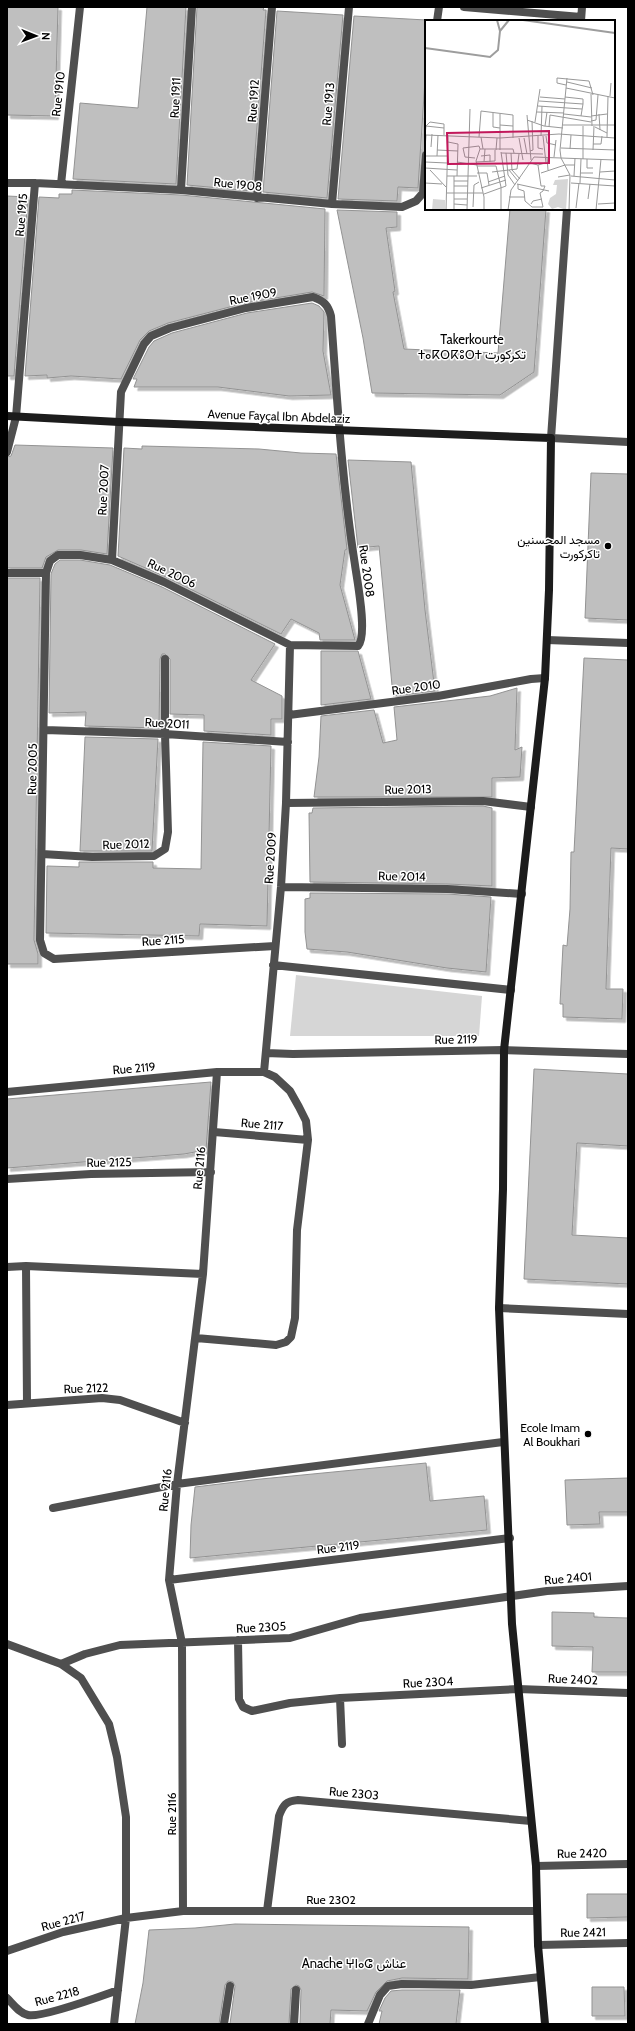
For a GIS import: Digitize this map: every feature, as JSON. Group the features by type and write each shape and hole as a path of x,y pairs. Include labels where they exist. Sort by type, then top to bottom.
{"street":[{"name":"Rue 1910","path":"61,184 80,7"},
{"name":"Rue 1911","path":"181,190 192,7"},
{"name":"Rue 1912","path":"257,198 272,7"},
{"name":"Rue 1913","path":"332,204 349,7"},
{"path":"437,20 439,7"},
{"path":"466,7 581,19 582,7"},
{"name":"Rue 1908","path":"7,183 181,190 257,198 380,207 402,206 411,203 423,193 425,168"},
{"name":"Rue 1915","path":"7,452 16,417 35,183"},
{"path":"545,2024 538,1945 536,1866 510,1596 510,1538 503,1442 499,1308 503,1189 504,1050 545,678 549,590 551,438 567,210"},
{"name":"Rue 1909","path":"119,422 121,392 138,354 151,336 170,328 246,308 313,297 323,301 328,307 331,316 339,430"},
{"name":"Avenue Fayçal Ibn Abdelaziz","path":"7,416 119,422 551,438"},
{"name":"Rue 2007","path":"112,560 119,422"},
{"name":"Rue 2008","path":"290,645 354,647 360,643 362,638 360,601 348,517 339,430"},
{"path":"551,438 628,442"},
{"name":"Rue 2006","path":"46,573 50,562 58,555 80,555 112,560 171,585 290,645"},
{"path":"7,573 46,573"},
{"name":"Rue 2005","path":"46,573 45,730 40,940 44,952 54,959"},
{"path":"547,640 628,643"},
{"name":"Rue 2009","path":"264,1072 281,887 286,803 290,645"},
{"path":"165,659 165,734"},
{"name":"Rue 2010","path":"289,715 438,696 531,678 545,678"},
{"name":"Rue 2011","path":"45,730 165,734 288,742"},
{"name":"Rue 2012","path":"42,854 92,857 154,856 165,849 168,832 165,734"},
{"name":"Rue 2013","path":"286,803 484,801 531,807"},
{"name":"Rue 2014","path":"281,887 447,889 522,894"},
{"name":"Rue 2115","path":"54,959 275,946"},
{"path":"273,964 511,990"},
{"name":"Rue 2119","path":"266,1053 293,1054 504,1050 628,1054"},
{"name":"Rue 2119","path":"7,1092 217,1072 264,1072"},
{"name":"Rue 2116","path":"184,1911 182,1644 169,1580 177,1484 204,1274 217,1072"},
{"path":"196,1338 276,1345 286,1342 291,1337 297,1294 298,1230 308,1140 306,1121 290,1091 275,1076 264,1072"},
{"name":"Rue 2117","path":"214,1132 308,1140"},
{"name":"Rue 2125","path":"7,1179 91,1174 211,1172"},
{"path":"7,1267 26,1266 204,1274"},
{"path":"26,1266 27,1403"},
{"path":"499,1308 628,1314"},
{"name":"Rue 2122","path":"7,1405 102,1398 120,1400 185,1423"},
{"path":"53,1508 177,1484 503,1442"},
{"name":"Rue 2119","path":"169,1580 510,1538"},
{"name":"Rue 2401","path":"510,1596 587,1587 628,1586"},
{"name":"Rue 2305","path":"61,1664 85,1654 120,1645 146,1643 182,1644 290,1638 360,1618 510,1596"},
{"name":"Rue 2304","path":"238,1640 241,1705 245,1709 252,1711 290,1703 340,1698 518,1689"},
{"path":"7,1644 61,1664 81,1678 109,1724 117,1756 126,1817 126,1918 114,2024"},
{"name":"Rue 2402","path":"518,1689 628,1693"},
{"path":"340,1698 342,1744"},
{"name":"Rue 2303","path":"267,1911 279,1816 282,1806 289,1800 531,1821"},
{"name":"Rue 2420","path":"536,1866 628,1864"},
{"name":"Rue 2302","path":"126,1918 184,1911 537,1910"},
{"name":"Rue 2217","path":"7,1951 63,1932 126,1918"},
{"name":"Rue 2421","path":"538,1945 628,1943"},
{"path":"368,2024 380,1995 388,1986 402,1984 471,1985 540,1977"},
{"path":"224,2024 230,1986"},
{"name":"Rue 2218","path":"7,1998 20,2011 31,2015 59,2009 118,1990"},
{"path":"294,2024 296,1990"}],"shaded area":[{"path":"296,975 482,996 479,1036 290,1036"}],"building":[{"path":"7,7 58,7 55,116 7,115"},
{"path":"147,7 186,7 176,184 73,179 80,103 138,108"},
{"path":"197,7 264,7 263,10 266,10 252,191 187,185"},
{"path":"277,11 343,15 327,198 263,192"},
{"path":"354,16 426,20 425,80 418,188 398,187 397,201 338,199"},
{"path":"72,190 181,195 325,209 324,296 312,292 245,303 168,323 149,331 140,340 121,379 71,376 47,378 47,375 25,376 39,197 59,198 59,194 72,194"},
{"path":"7,196 28,197 14,376 7,376"},
{"path":"337,210 397,212 397,227 386,228 395,291 393,292 404,349 498,353 510,210 546,210 534,372 500,395 372,393 363,338"},
{"path":"312,303 319,306 324,312 323,351 331,395 289,396 218,387 134,387 137,379 133,379 149,347 154,341 172,333 247,313"},
{"path":"15,445 113,448 107,554 81,550 58,550 46,557 42,568 7,568 7,457 11,456"},
{"path":"142,446 259,449 301,453 336,454 347,549 345,550 340,585 355,640 320,640 319,633 291,619 281,634 166,577 118,556 124,448 142,449"},
{"path":"348,460 411,462 425,610 435,691 393,696 379,546 358,548"},
{"name":"مسجد المحسنين تاكركورت","path":"591,473 628,474 628,620 585,618"},
{"path":"60,560 80,560 110,565 162,587 275,644 251,680 282,696 282,719 271,719 271,735 204,731 204,715 170,714 170,659 165,654 162,654 160,659 159,728 85,726 86,712 49,713 51,574 55,564"},
{"path":"7,578 40,578 34,940 38,954 38,964 7,964"},
{"path":"321,651 358,651 371,699 321,705"},
{"path":"584,658 628,660 628,849 611,848 606,989 623,989 622,1019 563,1017 563,1004 560,1004 563,945 567,946 570,909 571,852 574,852"},
{"path":"517,688 515,750 522,747 520,777 492,778 492,797 314,797 319,757 321,716 374,710 383,743 397,740 394,707 490,696"},
{"path":"85,737 158,739 152,851 80,851"},
{"path":"203,742 271,746 267,926 200,924 199,936 46,933 47,866 79,867 79,862 153,862 153,868 201,869"},
{"path":"483,806 492,808 492,886 310,882 309,813 312,813 313,808"},
{"path":"310,893 447,894 491,897 486,972 447,968 347,952 307,949 305,932 305,899 310,898"},
{"path":"534,1069 628,1074 628,1146 577,1143 572,1235 628,1238 628,1284 524,1279"},
{"path":"211,1082 206,1150 184,1154 7,1168 7,1099"},
{"path":"426,1463 430,1501 484,1496 487,1530 190,1558 191,1525 195,1487"},
{"path":"628,1478 628,1512 599,1512 600,1524 567,1525 565,1480"},
{"path":"552,1612 594,1613 594,1617 628,1618 628,1672 592,1672 593,1647 552,1646"},
{"path":"587,1894 628,1894 628,1917 587,1918"},
{"path":"235,1924 469,1927 468,1979 402,1978 387,1981 376,1992 367,2011 331,2010 330,2024 300,2024 301,1990 299,1986 296,1985 291,1989 289,2024 230,2024 235,1986 233,1982 228,1981 225,1985 219,2024 135,2024 143,1983 149,1930 195,1928"},
{"path":"592,1987 624,1987 625,2016 592,2016"},
{"path":"460,1990 456,2024 379,2024 382,2011 379,2011 385,1998 391,1991"}],"place":[{"name":"مسجد المحسنين تاكركورت","path":"608,546"},
{"name":"Ecole Imam Al Boukhari","path":"588,1434"}],"district":[{"name":"Takerkourte ⵜⴰⴽⵔⴽⵓⵔⵜ تكركورت","path":"472,346"},
{"name":"Anache ⵖⵏⴰⵛ عناش","path":"354,1963"}]}
